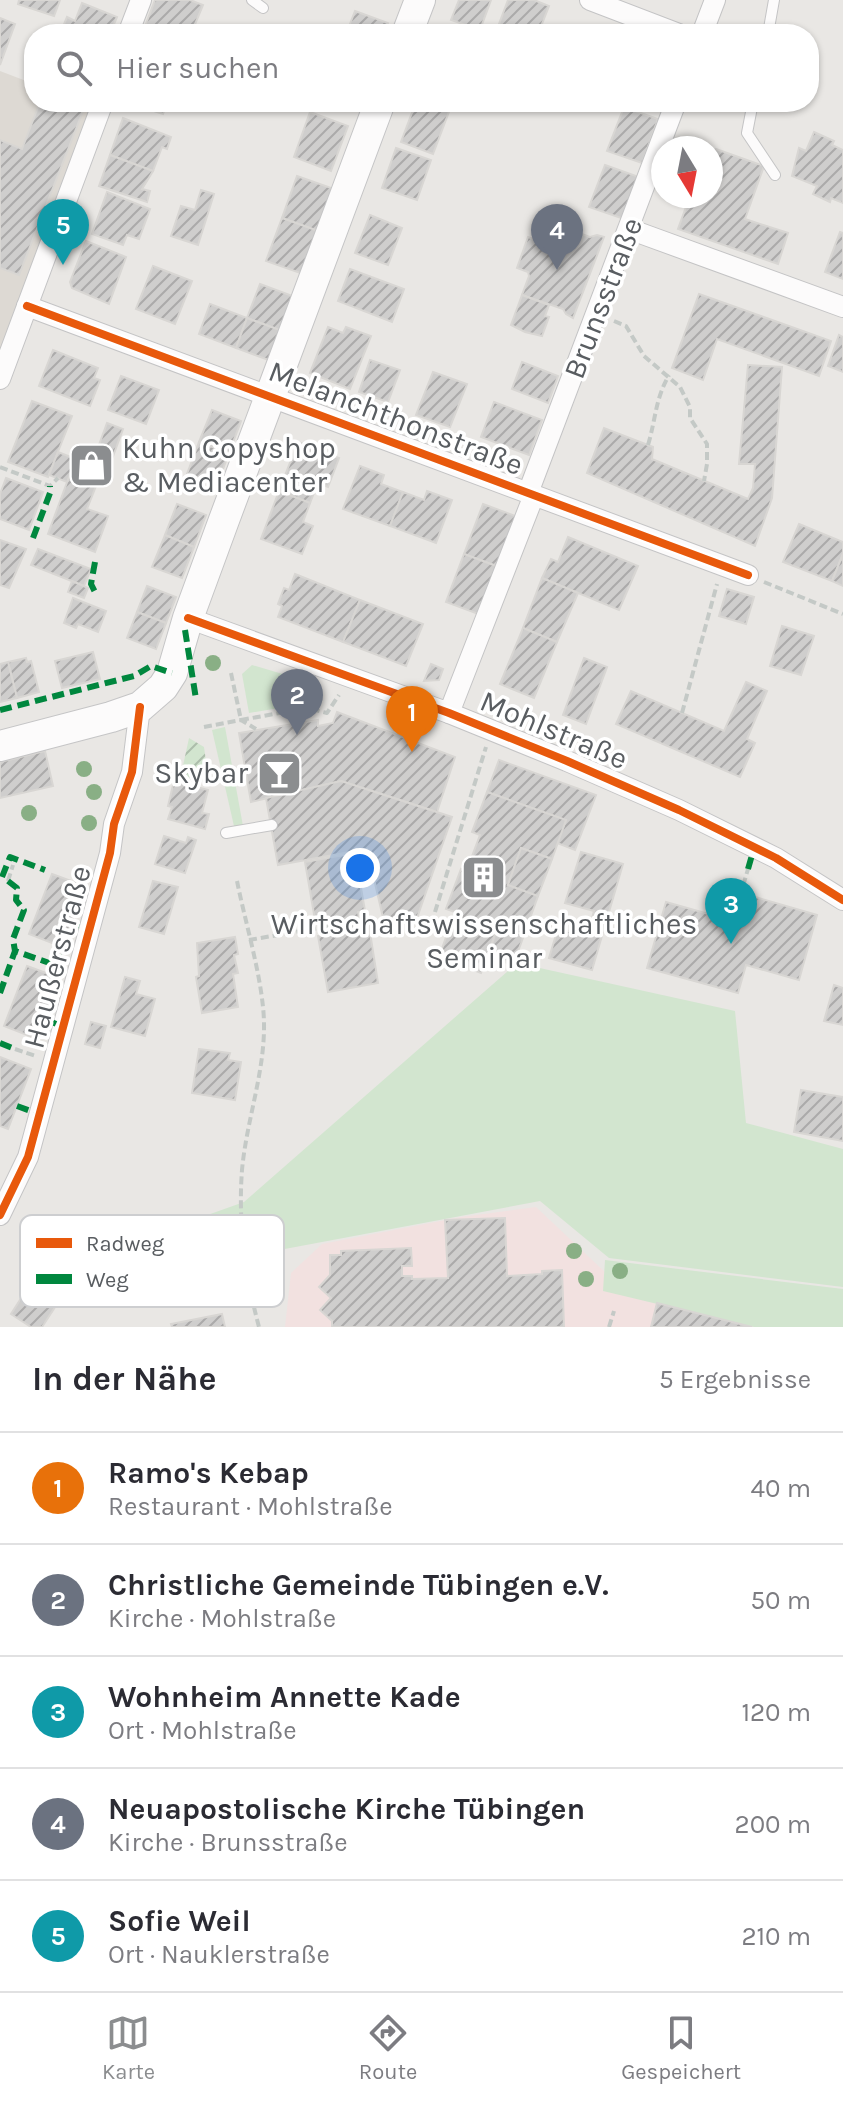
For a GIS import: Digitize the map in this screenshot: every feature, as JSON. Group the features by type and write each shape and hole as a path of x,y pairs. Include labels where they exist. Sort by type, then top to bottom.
{"main road":[{"path":"411,24 420,0"},
{"path":"0,746 140,707 163,687 172,673 188,618 376,112"}],"street":[{"path":"132,24 141,0"},
{"path":"590,0 653,24"},
{"path":"706,24 715,0"},
{"path":"0,379 99,112"},
{"name":"Brunsstraße","path":"449,713 672,112"},
{"path":"629,229 843,307"},
{"name":"Melanchthonstraße","path":"27,306 748,575"},
{"name":"Mohlstraße","path":"188,618 449,713 679,810 776,858 843,900"},
{"name":"Haußerstraße","path":"0,1215 28,1157 110,853 114,824 132,772 140,707"}],"lane":[{"path":"252,0 263,8"},
{"path":"770,24 774,0"},
{"path":"751,112 747,133 775,175"},
{"path":"226,833 272,825"}],"path":[{"path":"612,320 626,326 644,356 680,387 690,407 690,418 707,444 704,481"},
{"path":"648,445 656,419 658,393 669,375"},
{"path":"0,467 50,486 58,478"},
{"path":"682,713 722,565"},
{"path":"780,588 843,614"},
{"path":"231,673 241,720 256,729"},
{"path":"204,727 307,708 327,713 351,677"},
{"path":"435,912 492,730"},
{"path":"8,881 13,865"},
{"path":"733,920 748,869"},
{"path":"237,881 263,1007 262,1059 242,1168 241,1215"},
{"path":"249,940 330,926"},
{"path":"15,1049 36,1057"},
{"path":"254,1307 259,1327"},
{"path":"609,1327 614,1311"}],"shaded area":[{"path":"0,71 24,80 24,112 99,112 0,379"},
{"path":"536,1207 607,1274 804,1327 285,1327 291,1273 322,1244 461,1217"}],"green space":[{"path":"252,665 286,675 291,706 249,713 242,674"},
{"path":"225,727 243,826 234,826 212,730"},
{"path":"189,738 204,747 209,783 181,775"},
{"path":"517,963 735,1011 746,1123 843,1149 843,1287 609,1258 540,1201 284,1249 284,1215 208,1215 244,1202"},
{"path":"605,1260 843,1289 843,1327 754,1327 603,1291"}],"building":[{"path":"19,0 60,0 54,16 18,4"},
{"path":"155,0 190,0 203,5 195,24 146,24"},
{"path":"459,0 491,0 482,24 463,24 451,20"},
{"path":"508,0 534,0 549,6 542,24 499,24"},
{"path":"82,3 117,17 114,24 64,24 67,17 75,21"},
{"path":"355,11 388,23 388,24 350,24"},
{"path":"0,18 15,24 0,65"},
{"path":"36,112 83,112 19,275 0,268 0,140 22,149"},
{"path":"310,112 348,126 331,171 294,157"},
{"path":"412,112 449,112 433,154 401,142"},
{"path":"622,112 638,112 658,119 642,163 607,151"},
{"path":"123,118 171,137 167,149 162,147 153,171 110,155"},
{"path":"814,132 834,141 832,145 843,150 843,203 831,198 830,202 813,194 817,186 792,176 799,148 806,151"},
{"path":"396,148 431,160 417,200 382,188"},
{"path":"723,151 764,166 745,219 788,233 778,264 678,229 686,208 723,208"},
{"path":"110,155 153,171 142,189 150,191 147,202 99,186"},
{"path":"605,165 639,177 624,219 589,207"},
{"path":"297,176 337,190 321,232 282,218"},
{"path":"201,190 214,194 198,245 171,236 181,206 195,210"},
{"path":"107,192 150,209 139,239 127,235 123,245 92,234"},
{"path":"370,215 402,228 388,265 355,253"},
{"path":"282,218 321,232 306,275 266,261"},
{"path":"551,223 590,237 604,237 573,318 563,309 522,295 529,276 528,272 517,268 528,237 539,241 543,239"},
{"path":"840,232 843,233 843,279 825,272"},
{"path":"86,241 126,257 109,304 72,288 70,282"},
{"path":"153,266 192,281 175,324 136,309"},
{"path":"350,269 404,289 392,322 338,301"},
{"path":"260,284 298,298 285,332 247,318"},
{"path":"699,294 831,341 819,376 717,339 703,380 672,368"},
{"path":"522,295 549,305 545,316 549,317 542,336 511,325"},
{"path":"210,304 247,318 236,348 199,334"},
{"path":"247,318 285,332 274,362 236,348"},
{"path":"328,327 343,333 346,327 371,336 350,389 310,373"},
{"path":"839,335 843,337 843,372 828,366"},
{"path":"53,350 98,368 94,378 100,380 90,406 39,386"},
{"path":"370,360 400,370 388,402 359,392"},
{"path":"522,362 558,376 548,403 512,389"},
{"path":"748,365 782,367 772,498 755,546 587,473 604,428 653,447 652,459 748,499 753,488 755,464 739,464"},
{"path":"433,372 467,384 450,427 416,415"},
{"path":"121,376 159,390 146,424 108,410"},
{"path":"32,401 72,416 48,477 8,462"},
{"path":"494,402 542,420 529,455 481,437"},
{"path":"212,410 241,421 229,453 199,442"},
{"path":"107,423 123,429 112,459 96,453"},
{"path":"199,442 229,453 217,485 187,474"},
{"path":"298,442 339,458 328,487 318,483 310,503 279,491"},
{"path":"80,447 107,458 87,509 108,516 95,552 48,534"},
{"path":"58,452 76,459 67,482 49,475"},
{"path":"360,466 384,475 381,484 403,492 390,526 343,509"},
{"path":"6,478 43,492 29,530 0,519 0,494"},
{"path":"279,491 310,503 303,522 313,526 302,554 261,539"},
{"path":"427,491 452,500 436,543 390,526 403,492 424,500"},
{"path":"177,504 206,515 194,547 165,535"},
{"path":"483,504 518,517 499,567 464,554"},
{"path":"799,524 843,542 843,554 832,581 783,562"},
{"path":"165,535 194,547 182,578 152,567"},
{"path":"568,537 638,566 619,610 542,578 551,559 558,562"},
{"path":"0,540 26,549 9,588 0,585"},
{"path":"38,549 91,569 84,586 31,565"},
{"path":"464,554 499,567 481,615 446,602"},
{"path":"843,554 843,586 832,581"},
{"path":"295,574 360,600 343,642 278,617 282,606 278,604 284,588 289,590"},
{"path":"542,578 578,593 557,642 523,628"},
{"path":"72,581 88,588 84,598 68,592"},
{"path":"147,586 176,597 166,623 137,612"},
{"path":"727,589 754,597 746,624 719,616"},
{"path":"73,598 106,611 98,632 78,624 76,628 64,623"},
{"path":"360,600 423,624 406,666 343,642"},
{"path":"137,612 166,623 156,649 127,638"},
{"path":"782,626 814,636 801,675 770,666"},
{"path":"523,628 557,642 534,698 500,684"},
{"path":"93,652 100,679 62,688 55,661"},
{"path":"26,658 27,662 31,661 39,692 17,698 8,662"},
{"path":"584,658 607,667 586,724 563,715"},
{"path":"8,662 17,698 0,702 0,664"},
{"path":"431,664 443,669 439,680 424,681"},
{"path":"746,682 767,691 747,739 755,743 740,777 616,724 631,691 724,731"},
{"path":"337,712 455,757 437,812 341,781 251,802 239,733 318,720 318,726 333,723"},
{"path":"45,751 53,786 0,798 0,762"},
{"path":"499,760 596,795 575,850 557,843 566,820 487,792"},
{"path":"174,781 208,790 202,813 209,814 205,829 168,819"},
{"path":"341,781 452,817 417,918 384,922 367,849 278,865 266,798"},
{"name":"Wirtschaftswissenschaftliches Seminar","path":"487,792 566,820 552,859 521,848 508,885 538,896 524,935 498,926 481,973 439,957 455,912 446,909 461,869 466,872 480,835 472,832"},
{"path":"164,836 186,843 188,837 196,840 185,873 155,864"},
{"path":"521,848 552,859 538,896 508,885"},
{"path":"581,852 623,864 592,970 549,958 558,928 587,936 594,911 565,903"},
{"path":"355,853 365,911 358,912 361,928 369,926 378,983 328,992 318,936 331,933 330,926 328,917 315,920 305,862"},
{"path":"52,874 85,886 62,947 29,934"},
{"path":"153,881 178,887 164,934 139,927"},
{"path":"752,896 817,915 799,980 746,965 738,993 647,968 666,902 744,924"},
{"path":"498,926 524,935 513,965 488,956"},
{"path":"235,937 238,954 234,955 238,973 233,974 238,1007 202,1013 196,977 199,976 197,943"},
{"path":"27,966 60,978 37,1039 4,1026"},
{"path":"125,977 140,981 136,994 155,999 145,1036 111,1027"},
{"path":"834,985 843,988 843,1025 824,1021"},
{"path":"91,1022 106,1026 100,1048 85,1044"},
{"path":"199,1049 230,1053 228,1060 241,1062 235,1100 192,1093"},
{"path":"0,1057 31,1069 8,1129 0,1126"},
{"path":"801,1090 843,1097 843,1141 794,1132"},
{"path":"505,1218 507,1276 562,1270 564,1327 332,1327 332,1321 320,1310 331,1298 319,1287 330,1275 330,1255 341,1255 341,1251 411,1248 412,1266 402,1266 402,1276 412,1276 412,1279 448,1278 445,1220"},
{"path":"20,1300 20,1307 55,1307 42,1327 31,1327 11,1314"},
{"path":"657,1303 752,1327 651,1327"},
{"path":"222,1314 225,1327 172,1327 171,1324"}],"marked path":[{"path":"33,538 50,486"},
{"path":"95,562 91,584 97,596"},
{"path":"185,630 196,699"},
{"path":"0,710 134,676 151,666 172,673"},
{"path":"748,869 754,848"},
{"path":"2,877 10,857 45,870"},
{"path":"8,881 17,888 16,900 24,910 13,939 15,951"},
{"path":"55,965 64,956 79,918"},
{"path":"0,993 15,951 58,966"},
{"path":"45,1019 63,1027"},
{"path":"0,1043 15,1049"},
{"path":"17,1106 39,1114"}],"cycle path":[{"path":"27,306 748,575"},
{"path":"188,618 449,713 567,761 679,810 776,858 843,900"},
{"path":"0,1215 28,1157 110,853 114,824 132,772 140,707"}],"place":[{"name":"Sofie Weil","path":"63,265"},
{"name":"Neuapostolische Kirche Tübingen","path":"557,270"},
{"name":"Kuhn Copyshop & Mediacenter","path":"91,465"},
{"name":"Christliche Gemeinde Tübingen e.V.","path":"297,735"},
{"name":"Ramo's Kebap","path":"412,752"},
{"name":"Skybar","path":"279,773"},
{"name":"Wirtschaftswissenschaftliches Seminar","path":"484,878"},
{"name":"Wohnheim Annette Kade","path":"731,944"}]}
